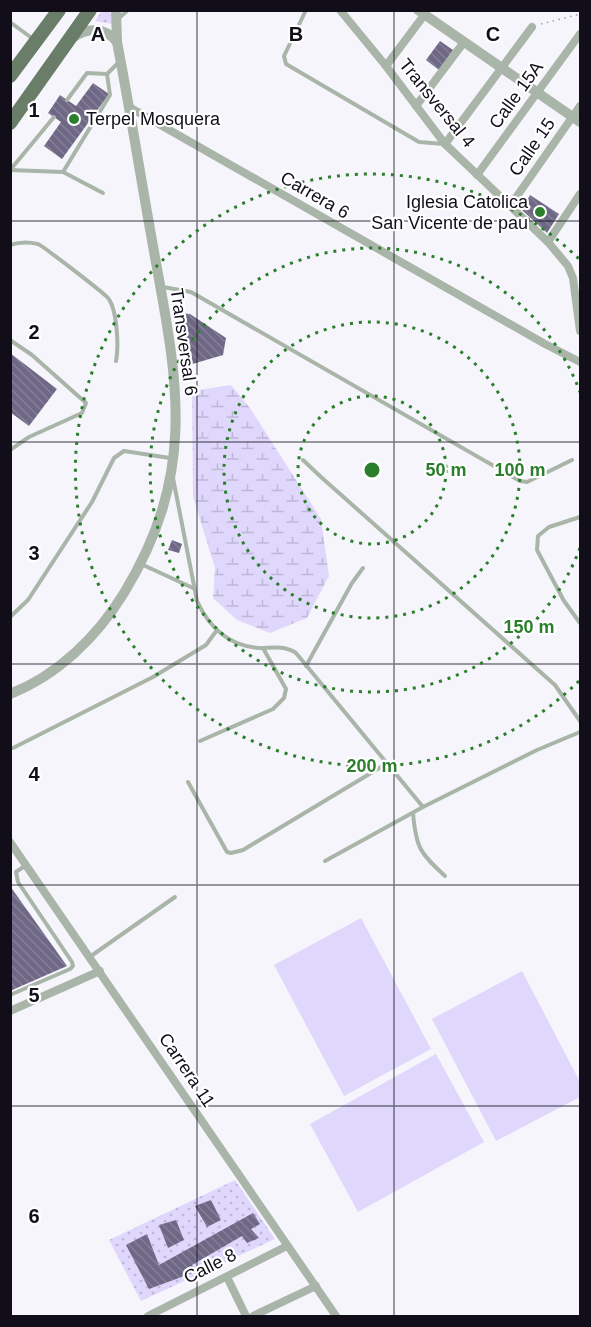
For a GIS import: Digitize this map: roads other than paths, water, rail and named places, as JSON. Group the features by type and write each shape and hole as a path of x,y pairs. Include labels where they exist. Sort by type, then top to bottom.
{"main road":[{"path":"10,76 59,10"},
{"path":"10,123 90,10"}],"street":[{"name":"Transversal 4","path":"340,10 445,144 548,242 577,278 580,331"},
{"path":"386,66 422,12 577,120"},
{"name":"Transversal 6","path":"10,694 46,676 79,649 98,630 118,603 141,564 163,510 172,475 176,412 175,375 117,42 116,15"},
{"path":"445,144 532,27"},
{"path":"69,40 83,31 91,30 105,32 117,42"},
{"name":"Calle 15A","path":"477,175 580,34"},
{"path":"416,106 464,42"},
{"name":"Calle 15","path":"510,206 577,120 580,106"},
{"name":"Carrera 6","path":"129,107 580,362"},
{"path":"548,242 580,194"},
{"name":"Carrera 11","path":"10,842 91,956 336,1317"},
{"path":"10,1011 100,971"},
{"name":"Calle 8","path":"148,1317 287,1246"},
{"path":"227,1276 246,1317"},
{"path":"253,1317 316,1286"}],"lane":[{"path":"116,15 128,10"},
{"path":"306,10 284,56 286,64 419,142 445,144"},
{"path":"10,22 36,42"},
{"path":"67,99 87,73 107,74 120,60"},
{"path":"63,172 110,95 107,74"},
{"path":"11,170 54,117"},
{"path":"11,170 63,172 103,192"},
{"path":"10,245 18,243 39,245 109,298 116,322 119,347 116,361"},
{"path":"160,286 191,292 520,482 527,482 572,460"},
{"path":"10,340 32,355 86,403 82,413 29,437 10,450"},
{"path":"10,617 28,600 92,502 118,453 124,451 174,458"},
{"path":"303,460 555,685 580,721"},
{"path":"172,475 194,588 205,618 217,630 235,642 263,648 289,649 306,666 423,807"},
{"path":"580,517 549,527 538,536 537,550 564,602 580,623"},
{"path":"141,564 194,588"},
{"path":"306,666 352,583 363,568"},
{"path":"13,748 153,677 206,645 217,630"},
{"path":"200,741 273,709 284,698 286,689 263,648"},
{"path":"325,861 423,807 537,750 580,732"},
{"path":"188,782 222,844 231,854 243,850 386,764"},
{"path":"413,813 415,839 424,856 445,876"},
{"path":"10,995 70,969 72,966 72,962 18,882 16,872 27,864"},
{"path":"91,956 175,897"}],"place":[{"name":"Terpel Mosquera","path":"74,119"},
{"name":"Iglesia Catolica San Vicente de pau","path":"540,212"}]}
